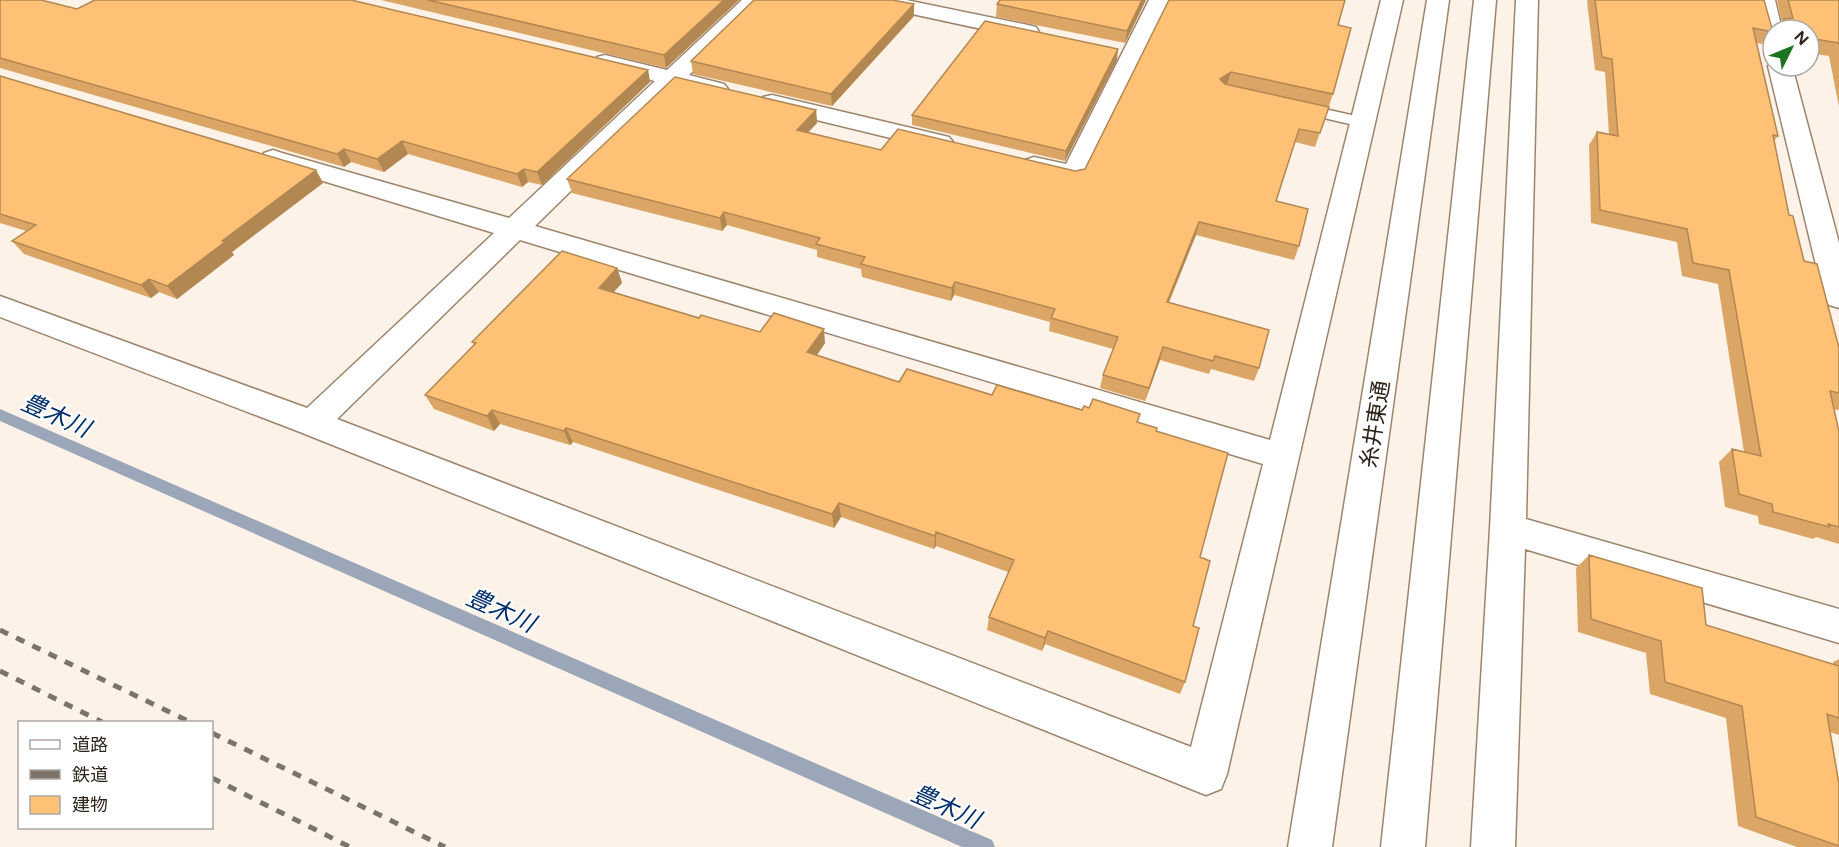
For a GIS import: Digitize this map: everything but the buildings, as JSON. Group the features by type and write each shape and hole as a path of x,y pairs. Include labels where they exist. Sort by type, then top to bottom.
{"street":[{"path":"312,423 754,0"},
{"path":"874,0 1050,37"},
{"path":"1016,160 1074,174 1120,51 1160,0"},
{"path":"0,306 312,423 1206,774 1392,0"},
{"name":"糸井東通","path":"1310,847 1438,0"},
{"path":"1403,847 1485,0"},
{"path":"1493,847 1508,529 1527,0"},
{"path":"1764,0 1768,18"},
{"path":"582,57 959,147"},
{"path":"1783,78 1839,298"},
{"path":"251,151 1283,457"},
{"path":"1508,529 1839,626"}],"lane":[{"path":"1284,105 1363,122"}],"waterway":[{"name":"豊木川","path":"0,415 985,847"}],"railway":[{"path":"0,630 188,721"},
{"path":"0,671 100,721"},
{"path":"213,733 445,847"},
{"path":"213,778 350,847"}]}
